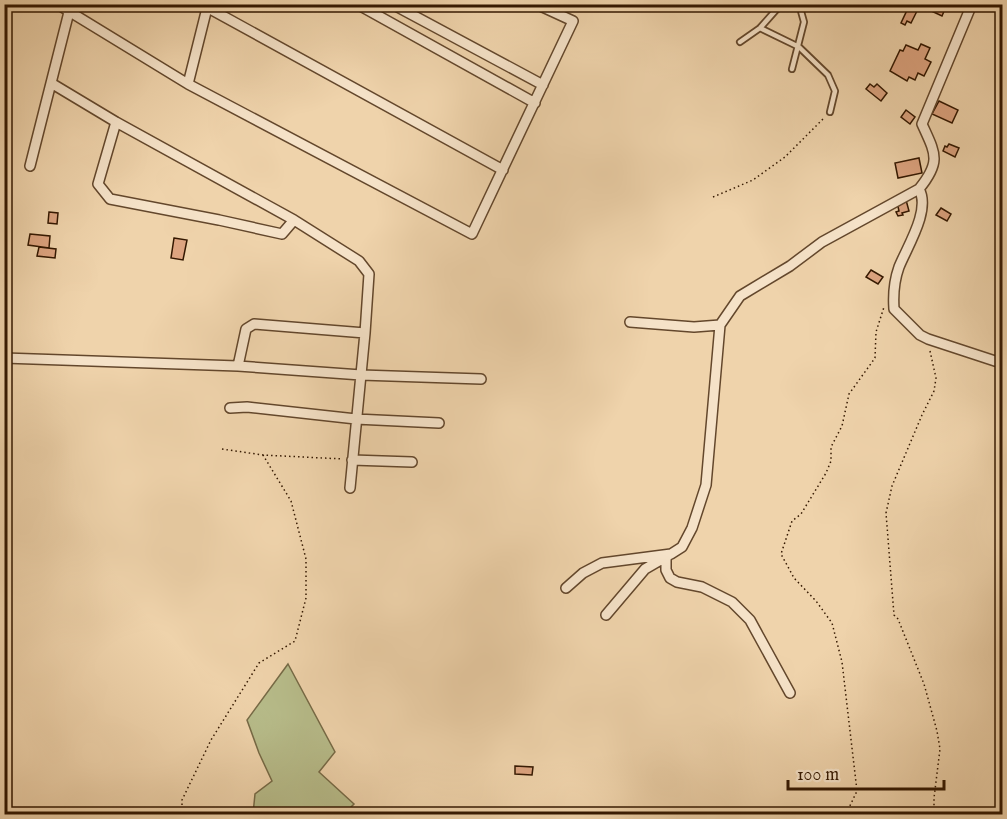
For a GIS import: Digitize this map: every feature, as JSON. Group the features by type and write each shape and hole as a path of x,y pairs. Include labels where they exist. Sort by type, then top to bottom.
{"street":[{"path":"57,4 188,84 472,234 573,21 536,4"},
{"path":"357,4 535,103"},
{"path":"392,4 543,85"},
{"path":"606,615 645,569 682,547 692,528 706,485 720,325 740,296 790,266 822,242 919,189 930,176 935,156 921,124 972,4"},
{"path":"188,84 206,6 503,170"},
{"path":"30,166 69,12"},
{"path":"51,82 116,122 294,220 358,261 369,274 350,488"},
{"path":"116,122 98,184 110,199 282,234 294,220"},
{"path":"919,189 922,194 921,210 915,236 898,269 893,291 894,309 920,335 928,339 1002,362"},
{"path":"630,322 694,327 720,325"},
{"path":"238,366 246,329 254,324 365,333"},
{"path":"4,358 238,366 361,375 481,379"},
{"path":"230,408 247,407 356,419 439,423"},
{"path":"352,460 412,462"},
{"path":"566,588 583,573 602,563 668,556"},
{"path":"668,556 666,570 670,578 677,582 702,587 732,602 750,620 790,693"}],"lane":[{"path":"740,42 760,28 784,4"},
{"path":"792,69 804,22 799,4"},
{"path":"760,28 799,47 828,75 835,91 830,112"}],"path":[{"path":"713,197 753,180 785,157 830,112"},
{"path":"846,814 857,791 842,662 832,623 816,601 794,578 781,554 792,521 801,514 826,473 831,461 831,447 842,426 849,394 875,358 876,332 882,311 893,291"},
{"path":"928,339 936,378 934,391 892,486 886,513 894,615 898,619 924,684 940,749 934,814"},
{"path":"222,449 263,455 352,460"},
{"path":"182,814 182,800 211,740 259,663 295,641 306,598 306,559 291,501 263,455"}],"green space":[{"path":"288,664 335,752 319,772 354,804 344,814 253,814 255,794 272,781 247,720"}],"building":[{"path":"910,4 919,7 911,23 907,21 905,25 901,23"},
{"path":"926,4 947,4 942,16 925,8"},
{"path":"921,44 930,48 925,59 931,62 924,76 918,73 915,80 909,77 907,81 890,71 900,50 903,51 906,45 918,50"},
{"path":"870,84 874,87 877,84 887,93 881,101 866,89"},
{"path":"939,101 958,110 952,123 932,114"},
{"path":"906,110 915,117 910,124 901,117"},
{"path":"949,144 959,148 955,157 943,151"},
{"path":"919,158 922,173 898,178 895,163"},
{"path":"906,200 909,211 898,216 897,202"},
{"path":"941,208 951,214 947,221 936,215"},
{"path":"49,212 58,213 57,224 48,223"},
{"path":"30,234 50,236 49,248 28,245"},
{"path":"174,238 187,240 183,260 171,258"},
{"path":"39,247 56,249 55,258 37,256"},
{"path":"871,270 883,277 878,284 866,277"},
{"path":"515,766 533,767 532,775 515,774"}]}
